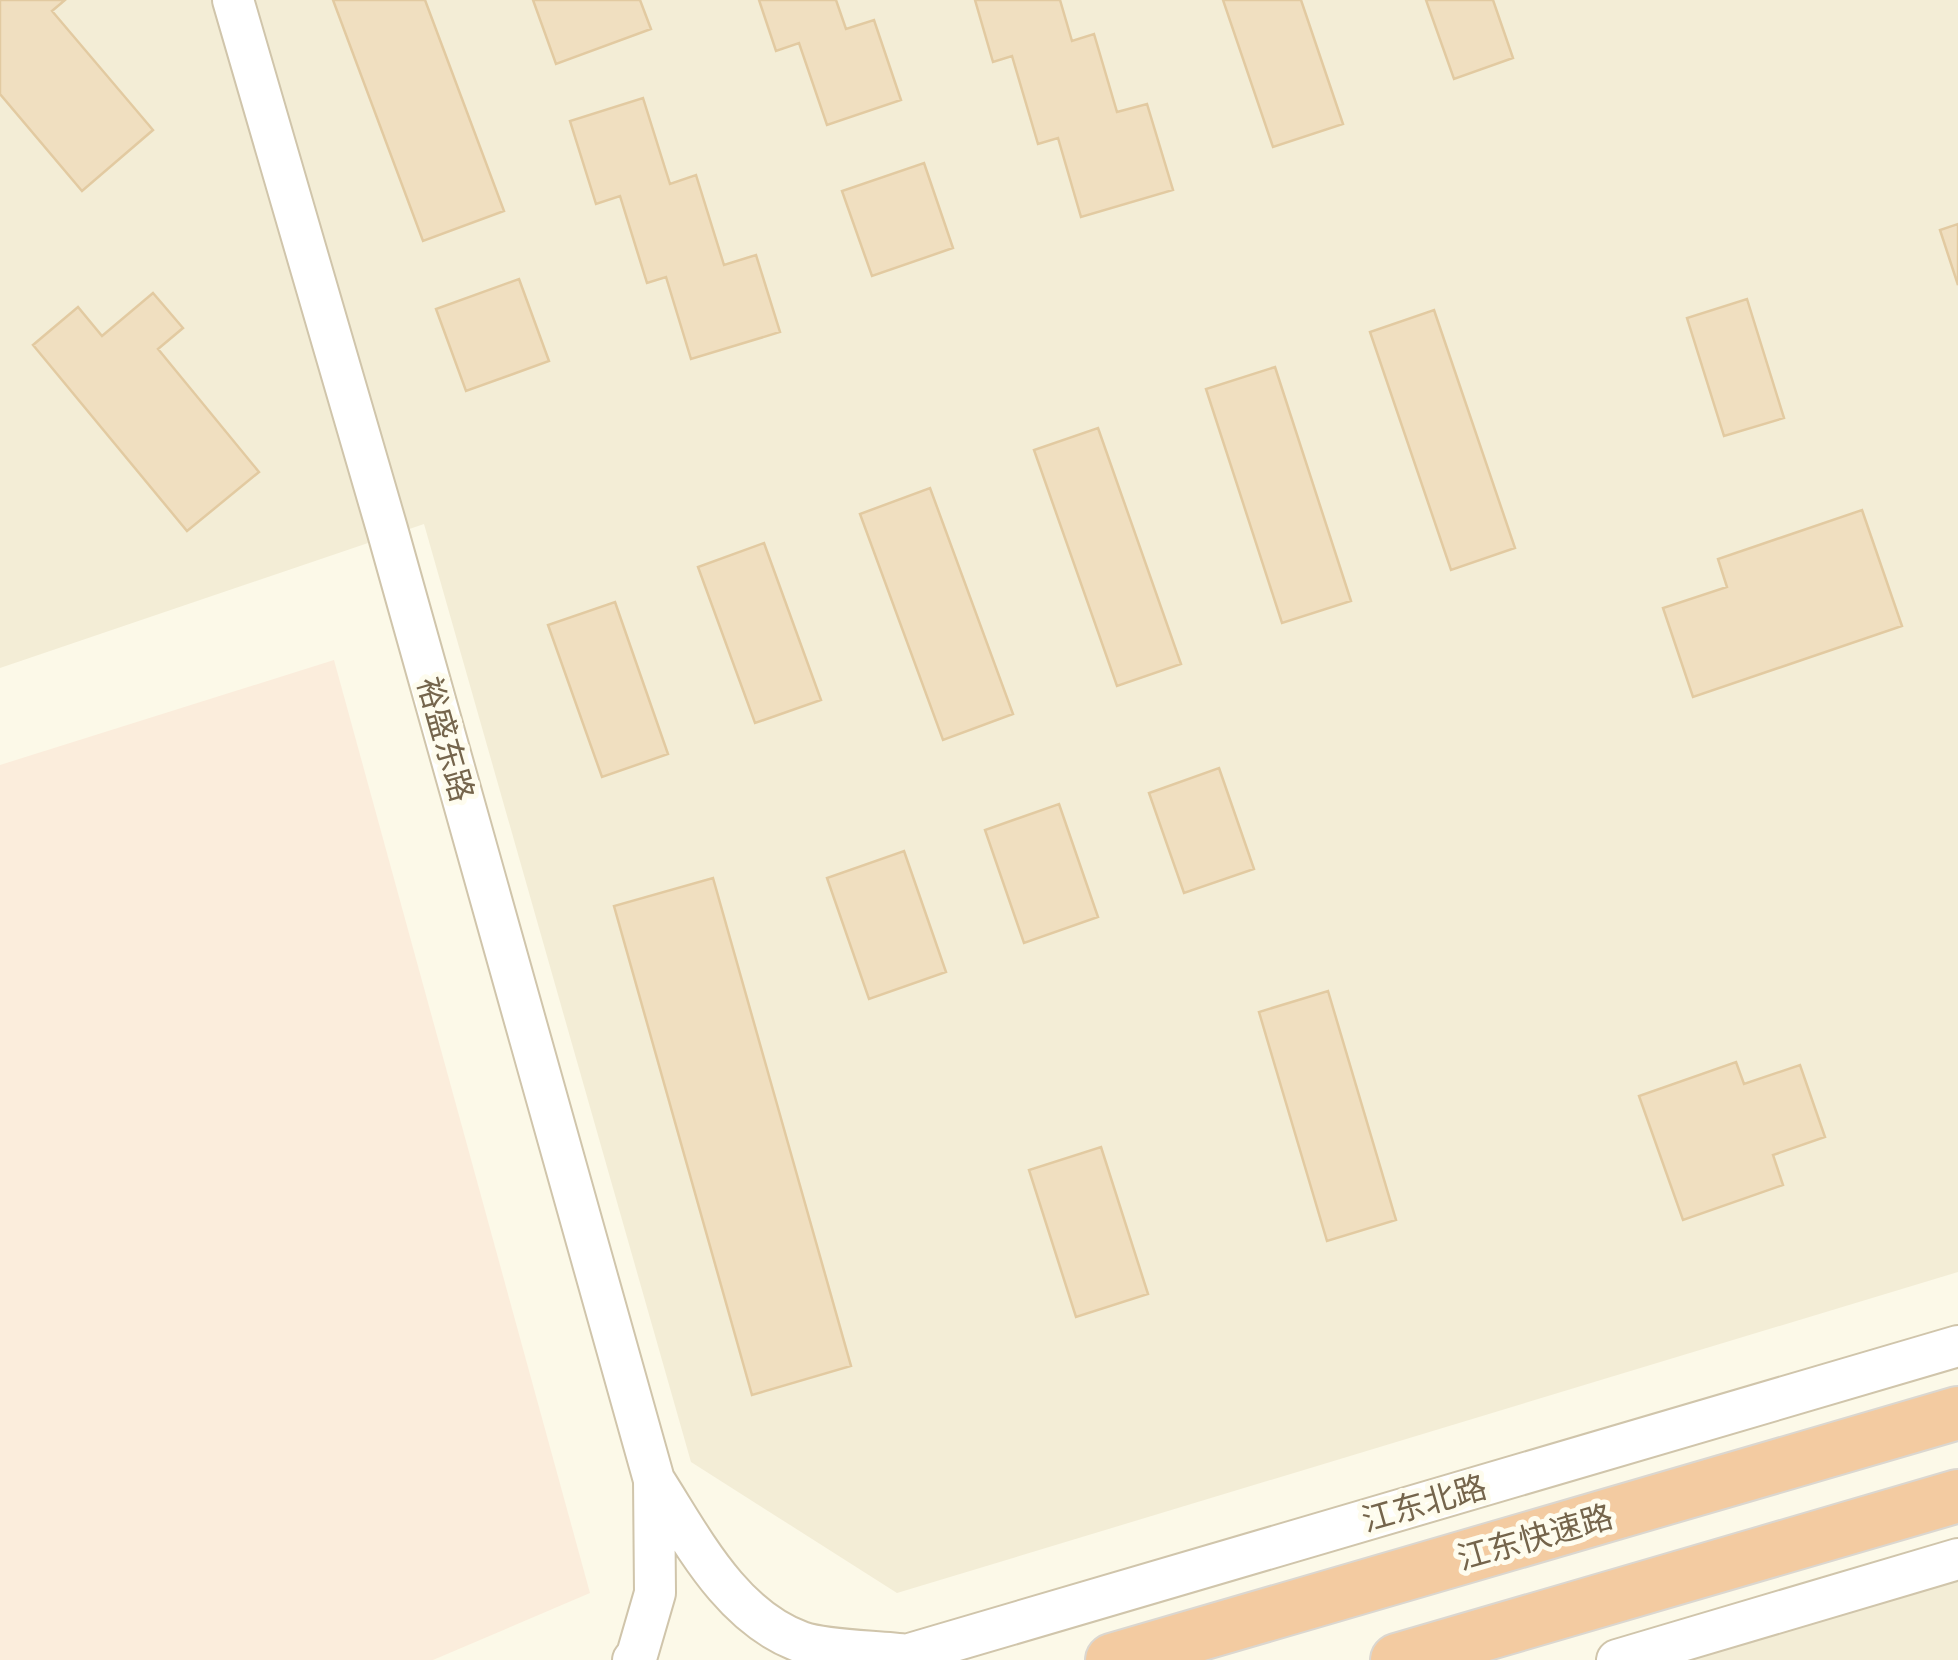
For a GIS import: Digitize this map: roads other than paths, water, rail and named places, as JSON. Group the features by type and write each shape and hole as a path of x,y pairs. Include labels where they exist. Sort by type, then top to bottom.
{"highway":[{"path":"1895,1432 1958,1402"},
{"name":"江东快速路","path":"1112,1660 1958,1414"},
{"path":"1397,1660 1943,1502"}],"street":[{"name":"裕盛东路","path":"233,0 654,1480 656,1592 638,1655 633,1660"},
{"name":"江东北路","path":"898,1657 1958,1346"},
{"name":"裕盛东路","path":"654,1480 711,1568 757,1618 802,1642 898,1657"},
{"path":"1618,1660 1958,1558"}]}
